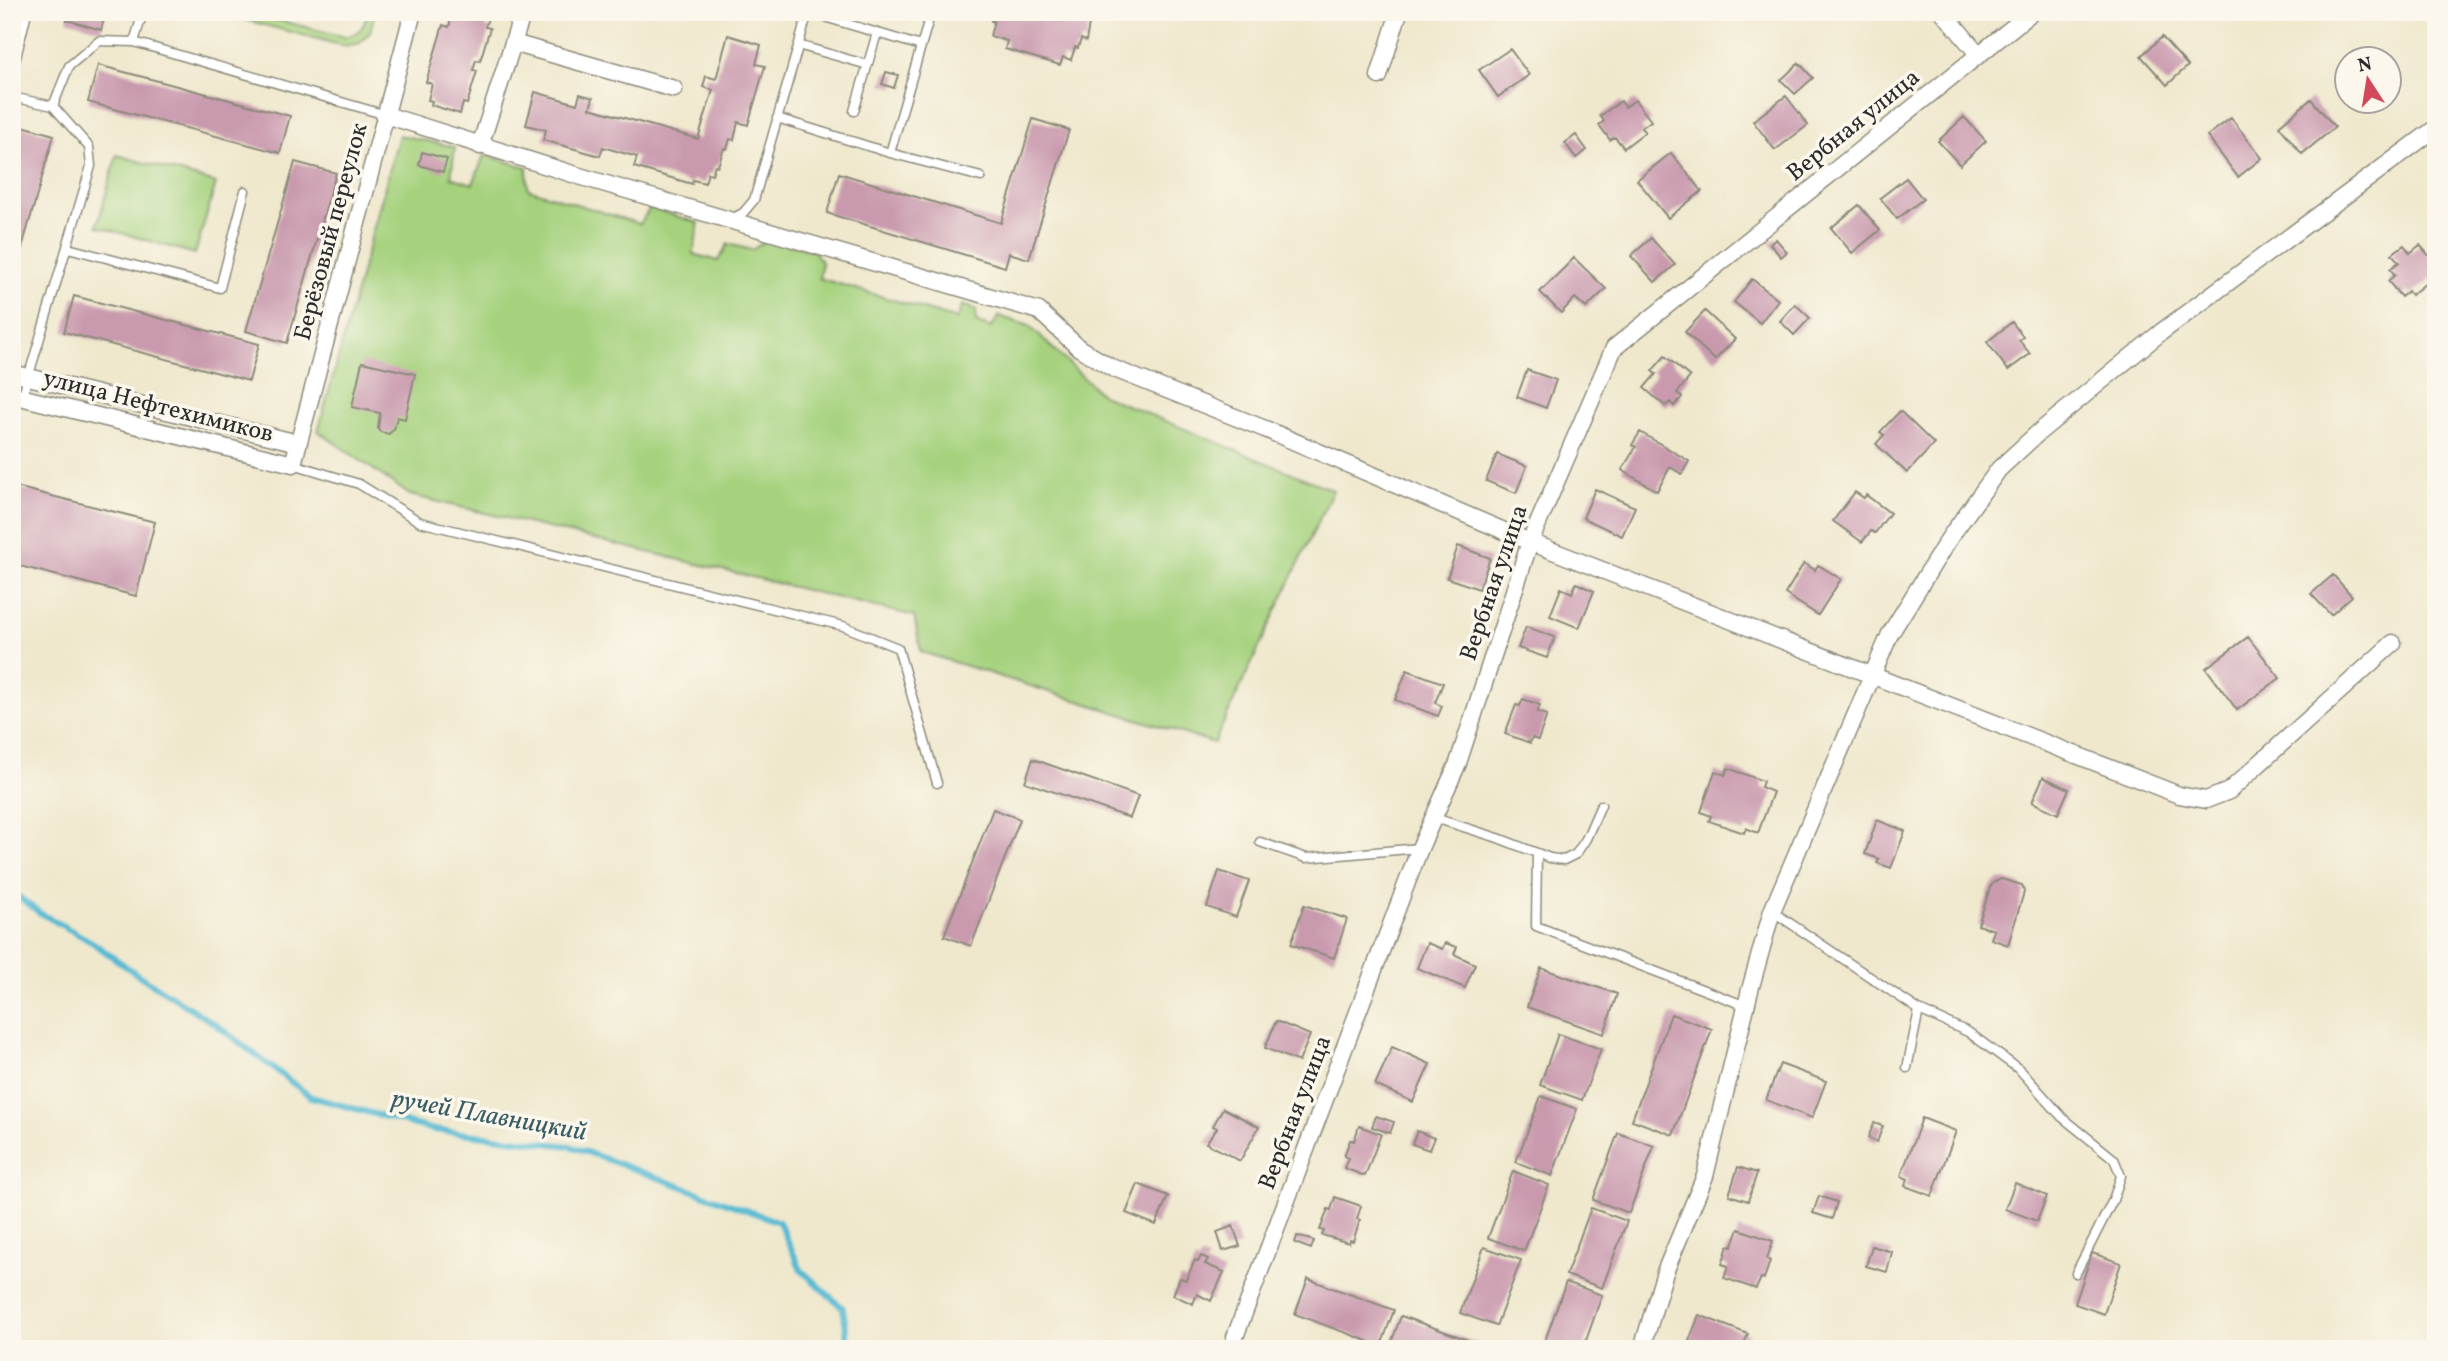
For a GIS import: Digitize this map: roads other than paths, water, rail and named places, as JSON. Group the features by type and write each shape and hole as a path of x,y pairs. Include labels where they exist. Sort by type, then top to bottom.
{"street":[{"name":"Берёзовый переулок","path":"293,464 413,12"},
{"path":"480,146 523,12"},
{"path":"1379,76 1399,12"},
{"path":"1943,12 1979,55"},
{"name":"Вербная улица","path":"1235,1337 1420,848 1458,763 1530,542 1614,348 2032,12"},
{"path":"513,43 674,89"},
{"path":"386,115 729,221 1039,311 1079,348 1112,368 1265,429 1530,542 2179,796 2206,800 2230,791 2393,643"},
{"path":"1642,1349 1665,1272 1705,1176 1772,911 1890,634 1950,537 1999,469 2038,433 2160,334 2436,128"},
{"path":"20,375 298,443"},
{"name":"улица Нефтехимиков","path":"17,396 293,464"}],"lane":[{"path":"12,74 27,12"},
{"path":"134,42 143,12"},
{"path":"729,221 743,213 754,200 808,12 921,46"},
{"path":"890,153 930,12"},
{"path":"854,111 877,33"},
{"path":"53,106 69,66 99,41 134,42 386,115"},
{"path":"799,45 868,65"},
{"path":"12,97 53,106 89,147 91,166 68,248 20,375 17,396"},
{"path":"777,118 890,153 981,177"},
{"path":"68,248 220,288 245,191"},
{"path":"293,464 359,484 420,522 831,623 898,648 937,783"},
{"path":"1434,818 1498,838 1550,859 1564,860 1576,854 1601,805"},
{"path":"1260,842 1306,858 1420,848"},
{"path":"1537,853 1536,926 1746,1006"},
{"path":"1772,911 1919,1010 1968,1032 2020,1070 2062,1117 2114,1159 2121,1176 2118,1188 2076,1273"},
{"path":"1907,1068 1919,1010"}],"waterway":[{"name":"ручей Плавницкий","path":"12,892 40,913 92,942 215,1024 311,1097 434,1130 570,1146 779,1222 801,1270 843,1308 849,1349"}]}
